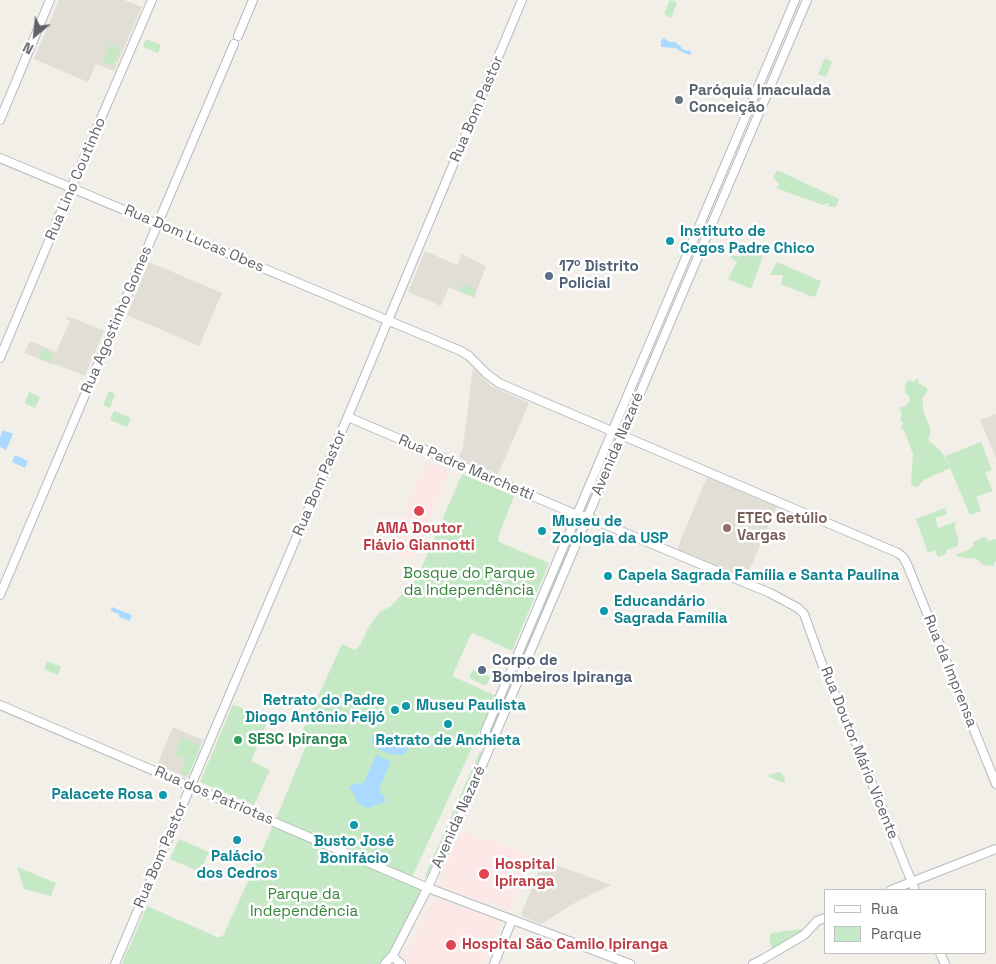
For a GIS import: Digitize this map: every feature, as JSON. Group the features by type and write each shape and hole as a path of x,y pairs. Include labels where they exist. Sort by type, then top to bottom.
{"street":[{"path":"0,120 50,0"},
{"name":"Rua Lino Coutinho","path":"0,358 152,0"},
{"name":"Rua Agostinho Gomes","path":"0,595 234,44 232,42 233,36 238,36 253,0"},
{"name":"Rua Bom Pastor","path":"115,964 348,417 522,0"},
{"name":"Avenida Nazaré","path":"492,743 485,732 795,0"},
{"name":"Avenida Nazaré","path":"385,964 392,956 428,888 458,822 806,0"},
{"name":"Rua Dom Lucas Obes","path":"0,158 389,319 461,351 499,383 889,548 904,558"},
{"name":"Rua Padre Marchetti","path":"348,417 420,449 770,593 798,608 804,614"},
{"name":"Rua da Imprensa","path":"904,558 996,784"},
{"name":"Rua Doutor Mário Vicente","path":"804,614 822,664 915,889"},
{"name":"Rua dos Patriotas","path":"0,705 428,888 630,964"},
{"path":"894,889 996,849"},
{"path":"753,964 804,935 817,921 824,918"},
{"path":"494,964 512,920"},
{"path":"392,956 401,964"}],"shaded area":[{"path":"59,0 124,0 142,7 114,71 96,64 88,82 34,59"},
{"path":"425,251 457,265 462,254 484,265 486,267 474,298 449,287 441,306 408,292"},
{"path":"149,262 222,293 199,346 127,315"},
{"path":"68,316 104,331 85,376 55,363 54,365 24,353 30,341 56,352 70,321 66,319"},
{"path":"473,368 491,386 529,403 497,474 459,458 463,447"},
{"path":"996,414 996,458 980,420"},
{"name":"AMA Doutor Flávio Giannotti","path":"426,461 450,471 412,561 387,550"},
{"name":"ETEC Getúlio Vargas","path":"707,477 777,507 746,578 677,549"},
{"path":"173,727 203,740 187,778 157,765"},
{"name":"Hospital Ipiranga","path":"463,830 529,855 531,860 510,910 507,911 441,886 440,880"},
{"path":"543,861 611,885 578,901 541,924 521,914"},
{"name":"Hospital São Camilo Ipiranga","path":"435,898 499,922 500,925 483,964 410,964 402,961"}],"green space":[{"path":"670,0 677,3 671,18 664,14"},
{"path":"146,39 161,45 158,53 143,47"},
{"path":"110,44 120,49 113,66 103,61"},
{"path":"825,58 832,62 826,77 818,74"},
{"path":"777,170 839,199 836,207 828,207 829,203 823,205 776,188 780,185 773,177"},
{"path":"743,247 763,256 751,289 728,279 737,262 731,258 732,255 740,257"},
{"path":"777,262 821,281 816,295 813,297 781,284 783,275 770,275"},
{"path":"463,284 476,290 473,297 459,291"},
{"path":"42,349 55,355 51,362 39,357"},
{"path":"916,379 919,380 918,383 927,388 927,392 922,398 924,414 931,430 928,440 942,452 950,468 924,480 917,487 911,485 913,454 904,430 901,428 903,423 900,420 901,407 906,406 910,400 909,396 905,393 906,387 904,386 908,380 914,382"},
{"path":"109,391 115,394 110,408 103,405"},
{"path":"29,392 40,397 35,408 25,403"},
{"path":"114,411 131,418 127,427 110,420"},
{"path":"981,442 992,470 985,473 993,491 976,497 981,511 970,515 945,456"},
{"name":"Parque da Independência","path":"462,474 514,496 498,537 499,542 549,563 512,651 473,633 453,674 454,677 496,696 412,877 276,819 308,741 301,734 342,644 355,650 359,647 370,625 380,612 391,606 417,578"},
{"path":"945,508 947,514 936,518 938,528 955,522 954,527 958,537 958,546 946,550 946,554 938,557 935,550 928,553 916,519"},
{"path":"576,525 579,527 520,666 518,665"},
{"path":"984,537 989,541 996,539 996,560 993,566 983,565 977,559 958,557 956,555 968,550 973,546 973,542"},
{"path":"47,661 61,667 58,675 44,669"},
{"path":"473,670 490,677 486,686 469,678"},
{"path":"512,679 514,680 492,733 489,732"},
{"name":"SESC Ipiranga","path":"233,704 268,720 251,761 270,770 254,805 200,782"},
{"path":"182,738 201,746 188,776 181,773 186,760 175,755"},
{"path":"480,751 482,752 427,877 425,876"},
{"path":"778,772 782,773 785,783 769,777 769,775"},
{"name":"Parque da Independência","path":"274,824 421,890 396,942 383,964 122,964 147,906 217,937 221,937"},
{"path":"179,839 209,852 200,872 170,859"},
{"path":"17,867 56,883 51,896 24,889"},
{"path":"803,930 802,932 772,948 770,935 772,933"}],"water":[{"path":"663,38 670,42 676,42 682,49 689,50 692,53 690,55 675,48 661,47"},
{"path":"3,430 13,434 6,450 0,447 0,437"},
{"path":"15,455 28,461 25,468 12,462"},
{"path":"112,607 132,615 130,621 119,617 119,614 111,611"},
{"path":"374,732 380,734 382,738 388,741 409,746 406,753 394,755 378,749 371,738"},
{"path":"376,755 391,761 379,789 380,793 384,795 385,801 369,808 357,802 350,787 357,783 361,785 362,782 364,783"}],"place":[{"name":"Paróquia Imaculada Conceição","path":"679,100"},
{"name":"Instituto de Cegos Padre Chico","path":"670,241"},
{"name":"17º Distrito Policial","path":"549,276"},
{"name":"AMA Doutor Flávio Giannotti","path":"419,511"},
{"name":"ETEC Getúlio Vargas","path":"727,528"},
{"name":"Museu de Zoologia da USP","path":"542,531"},
{"name":"Capela Sagrada Família e Santa Paulina","path":"608,576"},
{"name":"Educandário Sagrada Família","path":"604,611"},
{"name":"Corpo de Bombeiros Ipiranga","path":"482,670"},
{"name":"Museu Paulista","path":"406,706"},
{"name":"Retrato do Padre Diogo Antônio Feijó","path":"395,710"},
{"name":"Retrato de Anchieta","path":"448,724"},
{"name":"SESC Ipiranga","path":"238,740"},
{"name":"Palacete Rosa","path":"163,795"},
{"name":"Busto José Bonifácio","path":"354,825"},
{"name":"Palácio dos Cedros","path":"237,840"},
{"name":"Hospital Ipiranga","path":"484,874"},
{"name":"Hospital São Camilo Ipiranga","path":"451,945"}],"park label":[{"name":"Bosque do Parque da Independência","path":"469,582"}]}
